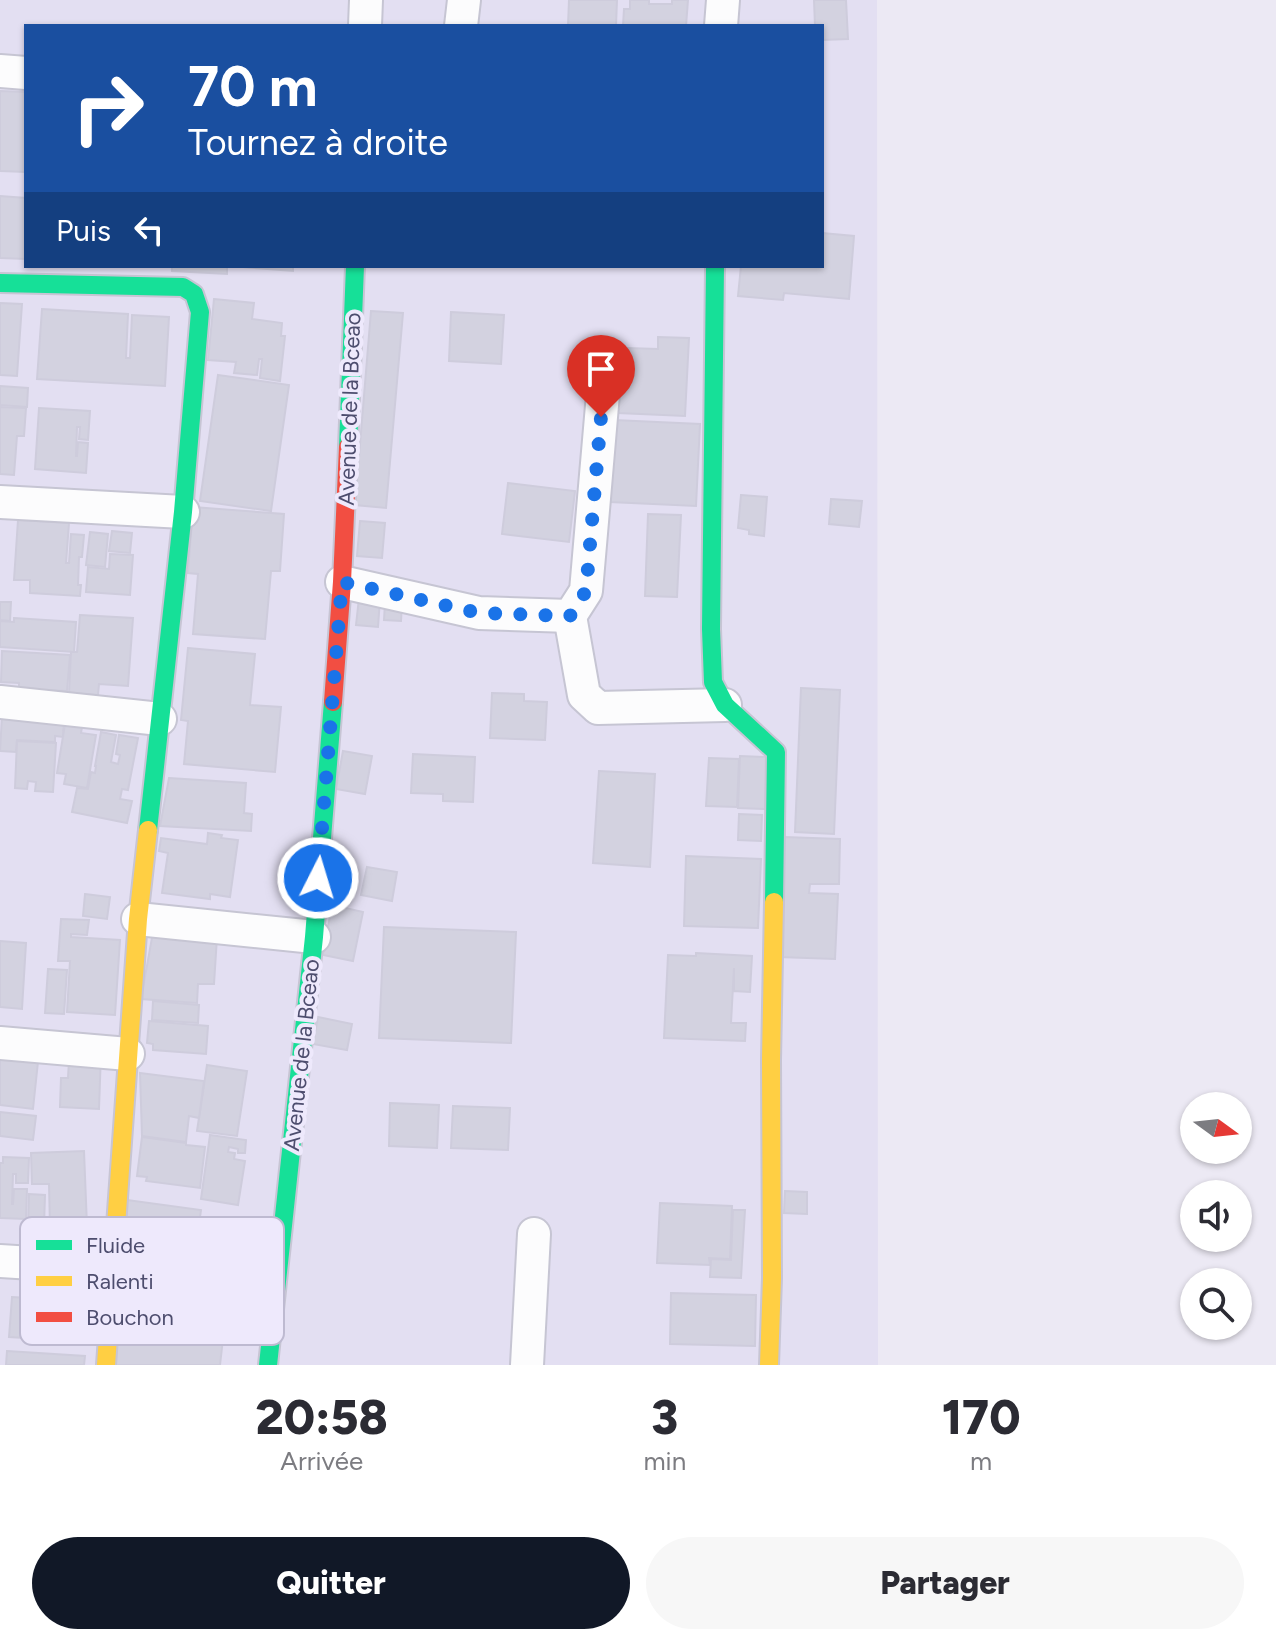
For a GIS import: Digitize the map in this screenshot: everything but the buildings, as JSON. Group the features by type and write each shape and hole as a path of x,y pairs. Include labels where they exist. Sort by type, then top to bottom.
{"street":[{"path":"365,24 366,0"},
{"path":"461,24 464,0"},
{"path":"721,24 723,0"},
{"path":"0,71 24,73"},
{"name":"Avenue de la Bceao","path":"284,1217 314,937 342,582 355,268"},
{"path":"715,268 713,682 725,705 776,752 777,763 769,1365"},
{"path":"0,283 183,287 194,294 200,312 183,512 138,919 116,1217"},
{"path":"606,359 586,591 570,616 584,695 598,708 725,705"},
{"path":"0,502 183,512"},
{"path":"342,582 479,613 570,616"},
{"path":"0,702 160,719"},
{"path":"138,919 314,937"},
{"path":"0,1043 128,1054"},
{"path":"527,1365 534,1234"},
{"path":"0,1261 20,1262"},
{"path":"106,1365 107,1345"},
{"name":"Avenue de la Bceao","path":"268,1365 270,1345"}],"shaded area":[{"path":"0,0 877,0 878,1365 0,1365"}],"traffic: fast":[{"path":"348,447 355,268"},
{"path":"715,268 713,682 725,705 776,752 774,902"},
{"path":"0,283 183,287 194,294 200,312 183,512 148,830"},
{"path":"284,1217 314,937 333,702"},
{"path":"268,1365 270,1345"}],"traffic: slow":[{"path":"117,1217 138,919 148,830"},
{"path":"769,1365 774,902"},
{"path":"106,1365 107,1345"}],"traffic: jam":[{"path":"333,702 348,447"}],"route":[{"path":"318,878 342,582 479,613 570,616 586,591 601,417"}]}
